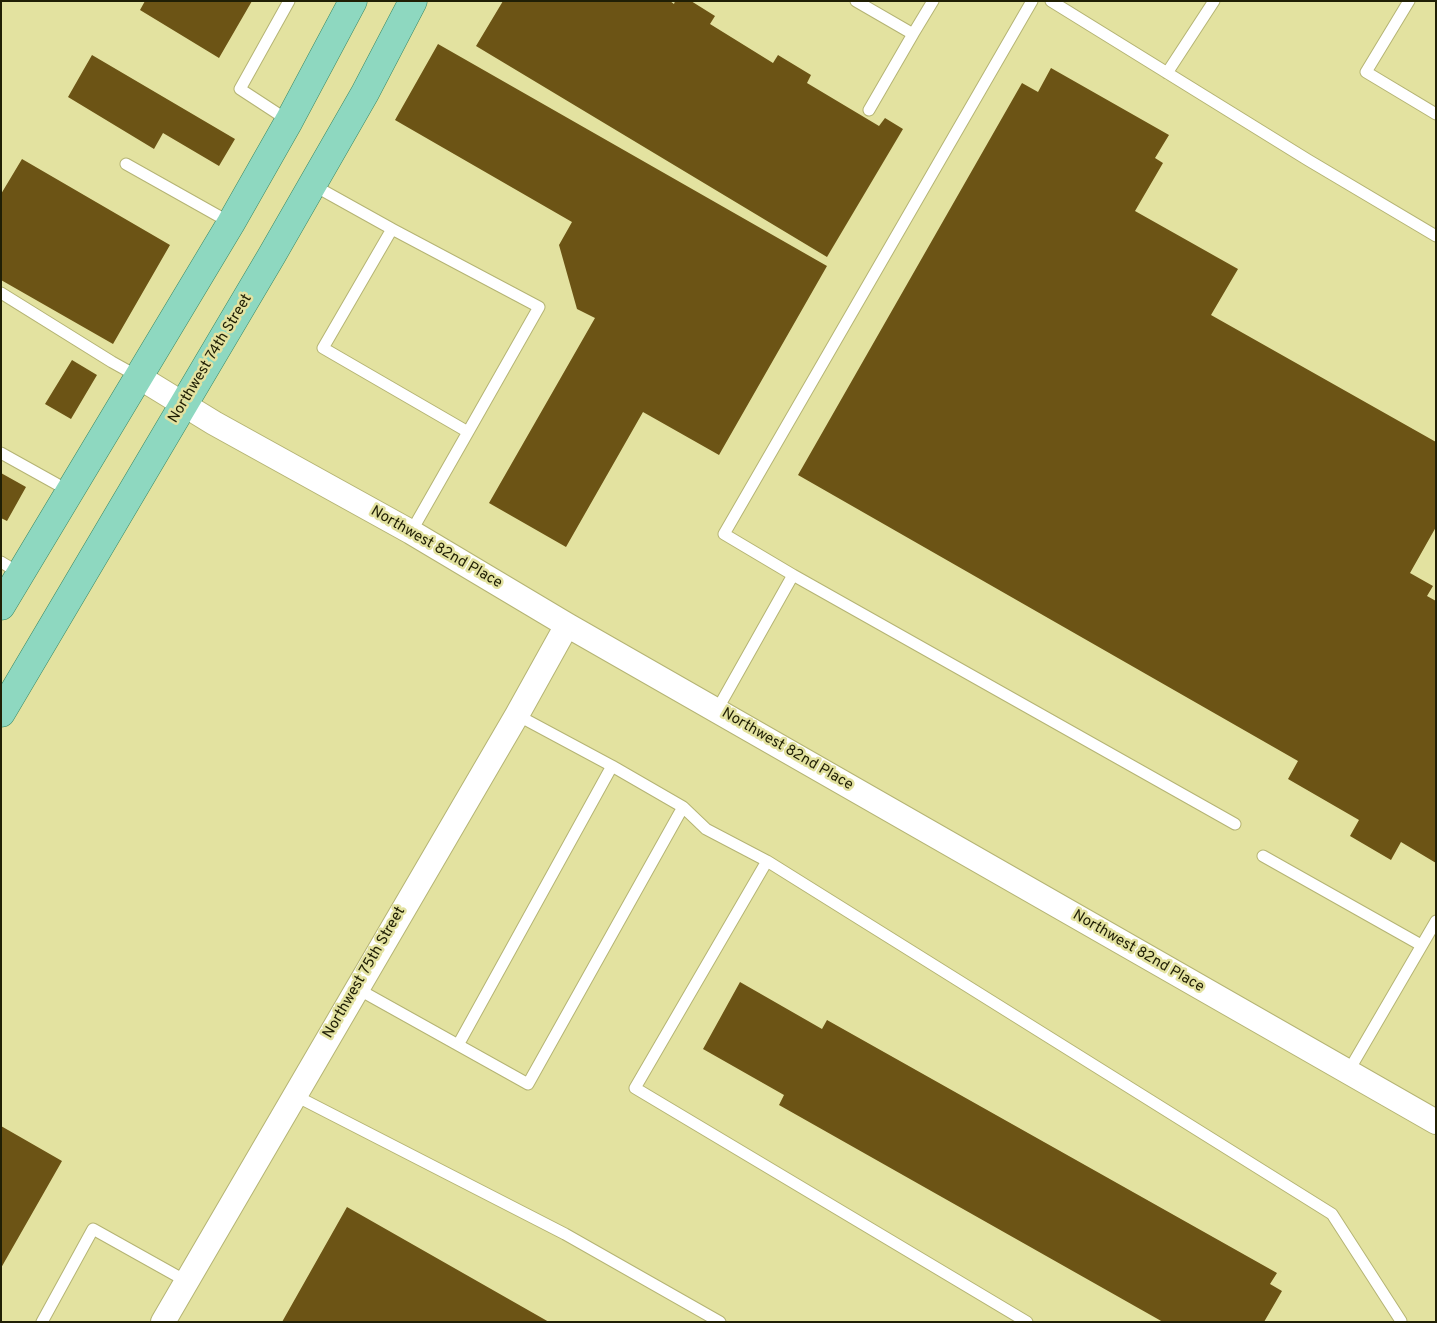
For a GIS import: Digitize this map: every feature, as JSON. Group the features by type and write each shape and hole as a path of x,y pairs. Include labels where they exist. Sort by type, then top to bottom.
{"main road":[{"path":"1,606 11,568 70,492 231,223 354,1"},
{"name":"Northwest 74th Street","path":"1,713 313,185 365,93 413,1"}],"street":[{"name":"Northwest 82nd Place","path":"139,377 183,405 411,532 567,625 1436,1122"},
{"name":"Northwest 75th Street","path":"163,1322 356,988 517,715 567,625"}],"lane":[{"path":"289,1 240,89 289,121"},
{"path":"856,1 912,34"},
{"path":"869,110 933,1"},
{"path":"1032,1 724,534 792,575 1235,824"},
{"path":"1051,1 1300,155 1436,236"},
{"path":"1167,73 1214,1"},
{"path":"1409,1 1366,72 1436,114"},
{"path":"126,164 231,223"},
{"path":"313,185 539,307 411,532"},
{"path":"392,229 323,348 468,432"},
{"path":"1,294 139,377"},
{"path":"1,453 70,492"},
{"path":"717,710 792,575"},
{"path":"517,715 683,807 706,829 766,861 1332,1214 1401,1322"},
{"path":"458,1044 612,766"},
{"path":"356,988 528,1084 683,807"},
{"path":"1263,856 1421,945"},
{"path":"766,861 636,1088 1026,1322"},
{"path":"1348,1072 1436,921"},
{"path":"294,1096 565,1234 720,1322"},
{"path":"42,1322 93,1229 186,1281"}],"building":[{"path":"145,1 252,1 219,58 140,10"},
{"path":"503,1 670,1 674,4 675,1 691,1 715,16 710,24 773,63 778,55 811,75 807,83 879,126 885,118 903,129 827,257 476,46"},
{"path":"438,44 827,266 719,455 643,412 566,547 489,503 595,318 577,309 559,245 572,222 395,120"},
{"path":"92,55 235,139 219,166 163,133 154,149 68,97"},
{"path":"1051,68 1169,135 1155,158 1163,163 1135,211 1238,269 1211,315 1436,442 1436,527 1410,573 1433,586 1427,596 1436,601 1436,863 1401,842 1391,860 1350,836 1359,820 1288,779 1298,761 798,475 1022,83 1038,92"},
{"path":"22,159 170,245 113,344 1,280 1,194"},
{"path":"72,360 97,375 71,419 45,404"},
{"path":"1,473 26,487 7,521 1,518"},
{"path":"740,982 822,1029 827,1020 1277,1273 1270,1284 1282,1291 1264,1322 1163,1322 779,1105 784,1095 703,1049"},
{"path":"1,1126 62,1161 1,1268"},
{"path":"347,1207 549,1322 282,1322"}]}
